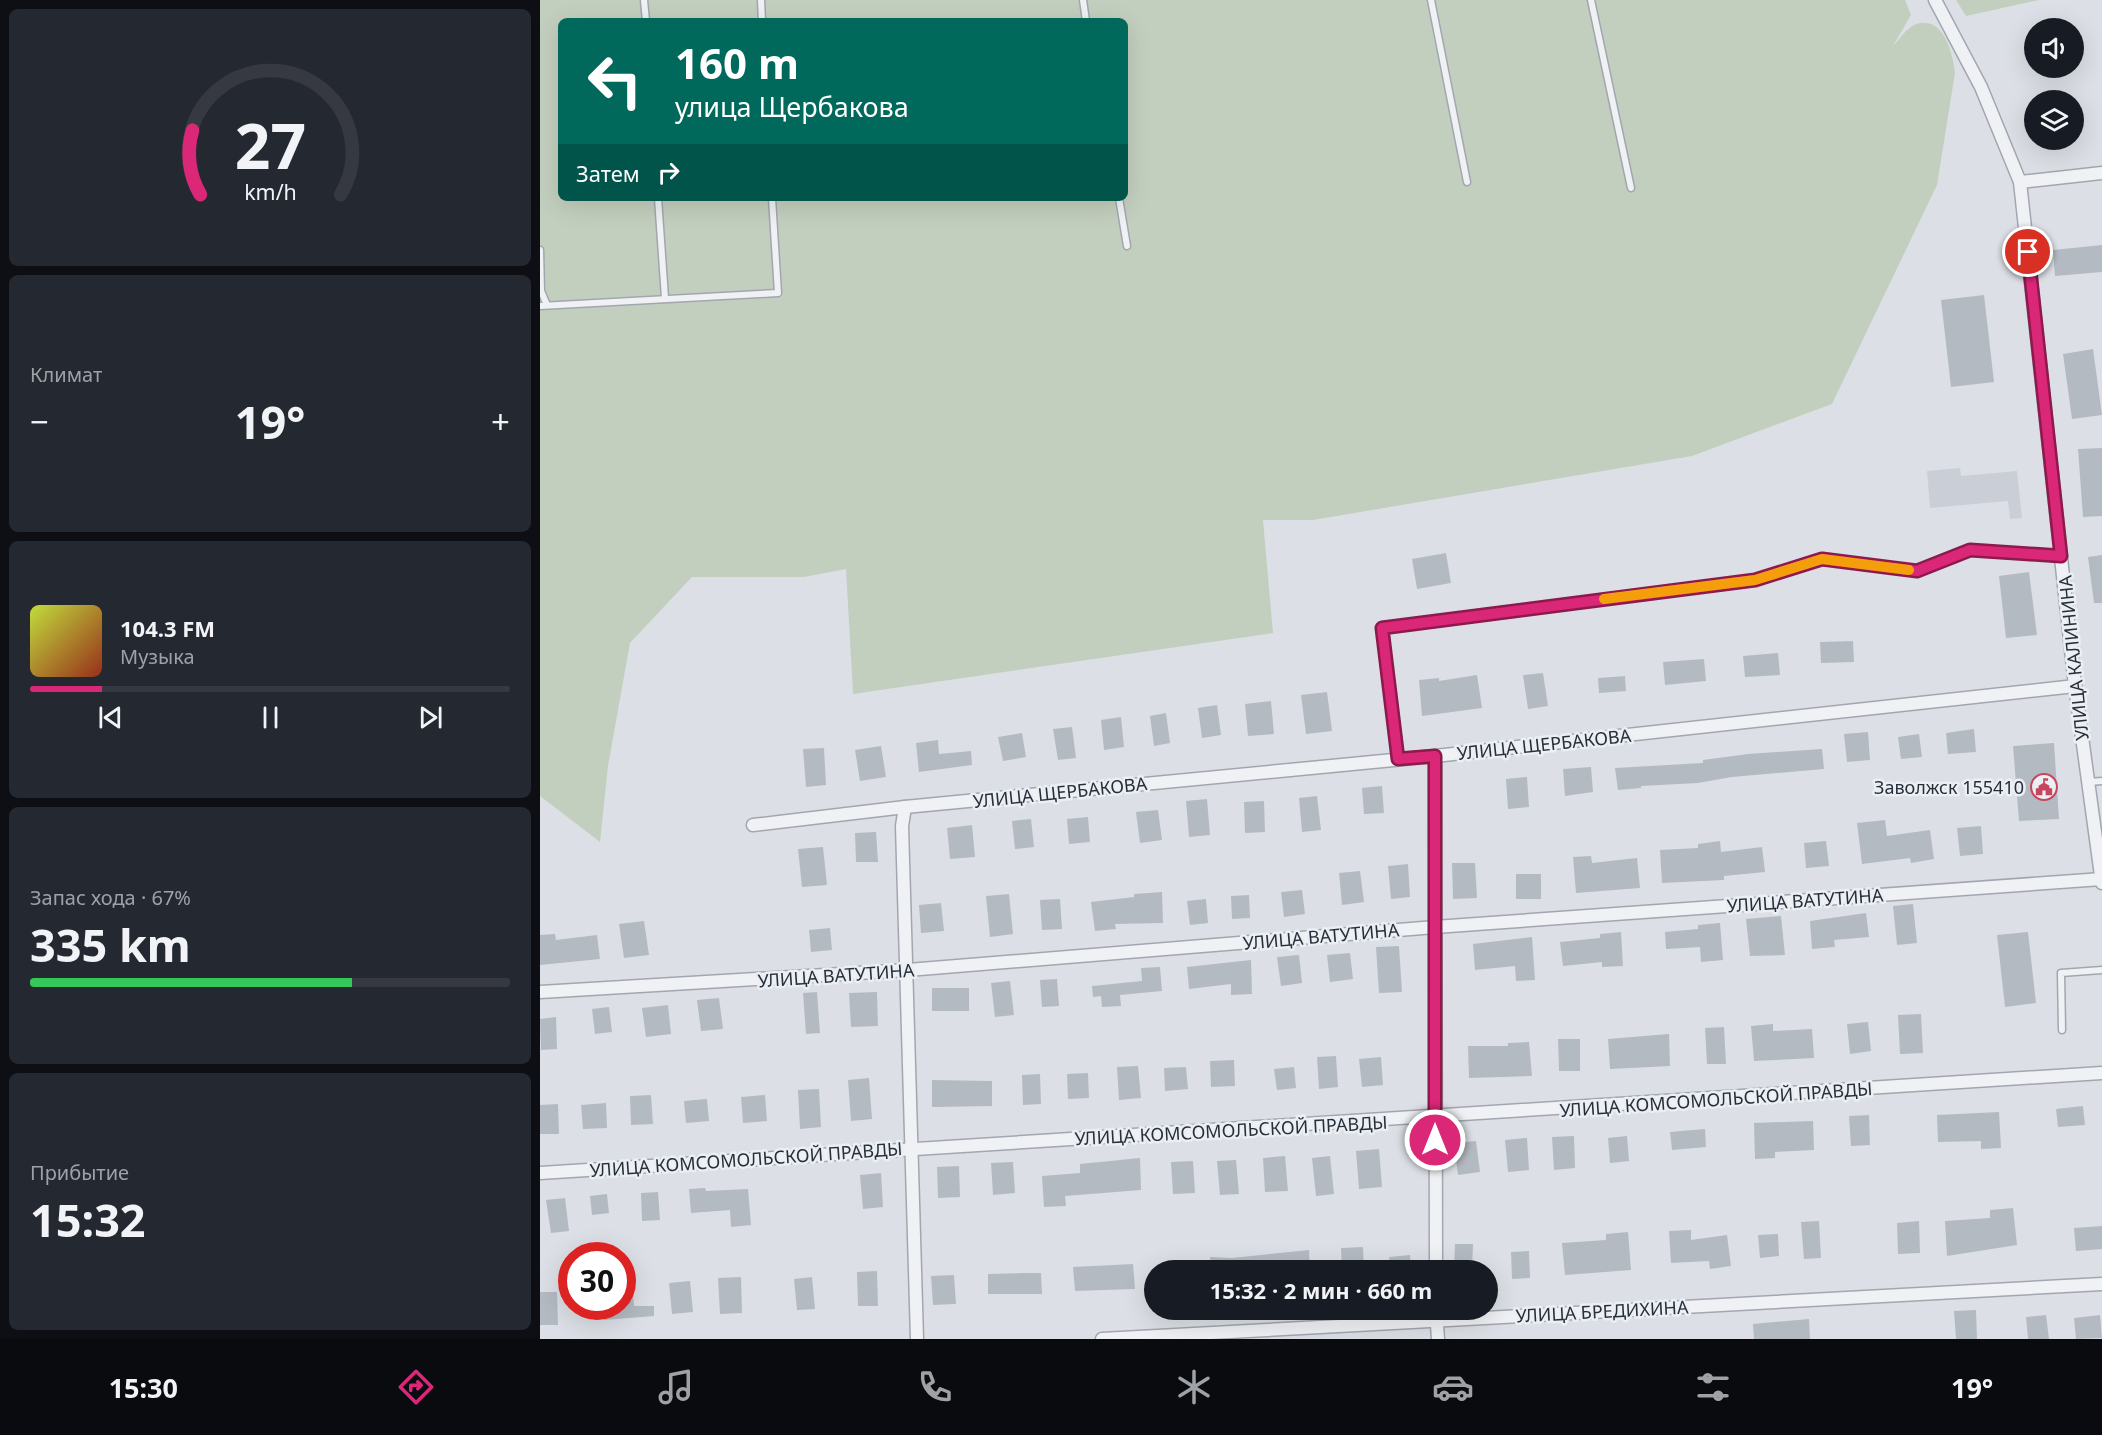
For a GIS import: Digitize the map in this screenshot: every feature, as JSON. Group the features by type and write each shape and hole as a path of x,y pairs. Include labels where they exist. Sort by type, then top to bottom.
{"street":[{"name":"УЛИЦА КАЛИНИНА","path":"1935,0 1981,87 2020,182 2075,686 2102,881"},
{"path":"2020,182 2102,173"},
{"name":"УЛИЦА ЩЕРБАКОВА","path":"753,825 905,807 1435,756 2075,686"},
{"path":"1435,756 1436,1260"},
{"path":"905,807 902,826 917,1339"},
{"name":"УЛИЦА ВАТУТИНА","path":"540,992 908,970 1435,927 2102,881"},
{"name":"УЛИЦА КОМСОМОЛЬСКОЙ ПРАВДЫ","path":"540,1173 911,1148 1435,1118 2102,1073"},
{"name":"УЛИЦА БРЕДИХИНА","path":"1498,1312 2102,1284"},
{"name":"УЛИЦА БРЕДИХИНА","path":"1102,1339 1366,1320"},
{"path":"1436,1320 1438,1339"}],"lane":[{"path":"644,0 646,18"},
{"path":"761,0 762,18"},
{"path":"1083,0 1086,18"},
{"path":"1431,0 1467,182"},
{"path":"1591,0 1631,188"},
{"path":"658,201 664,298"},
{"path":"540,250 543,305 778,293 772,201"},
{"path":"1120,201 1127,246"},
{"path":"1398,759 1382,628 1755,580 1822,559 1917,571 1970,550 2061,556"},
{"path":"2087,782 2102,781"},
{"path":"2062,1030 2061,973 2102,970"}],"shaded area":[{"path":"1960,468 1961,476 2017,471 2022,518 2010,519 2008,501 1930,508 1927,471"}],"green space":[{"path":"540,0 1905,0 1911,15 1893,46 1906,31 1916,24 1934,25 1945,38 1955,73 1937,185 1832,404 1692,456 1313,520 1263,520 1273,633 853,694 846,569 804,577 692,577 630,643 608,766 600,842 540,796"},
{"path":"1956,0 2039,0 1966,16"}],"building":[{"path":"2102,245 2102,272 2055,276 2053,250"},
{"path":"1984,295 1994,382 1951,387 1941,300"},
{"path":"2093,349 2102,415 2072,419 2063,354"},
{"path":"2102,448 2102,516 2083,517 2078,449"},
{"path":"1446,553 1451,583 1417,589 1412,559"},
{"path":"2102,555 2102,603 2094,603 2088,557"},
{"path":"2029,572 2037,635 2006,638 1999,576"},
{"path":"1853,641 1854,662 1821,663 1820,642"},
{"path":"1778,653 1780,675 1745,677 1743,656"},
{"path":"1704,659 1706,681 1665,685 1663,662"},
{"path":"1543,673 1548,706 1528,709 1523,675"},
{"path":"1477,675 1482,708 1422,716 1419,680 1439,678 1439,681"},
{"path":"1625,676 1626,691 1599,693 1598,678"},
{"path":"1327,692 1332,731 1306,734 1301,695"},
{"path":"1271,701 1274,734 1248,736 1245,704"},
{"path":"1217,705 1221,735 1202,738 1198,708"},
{"path":"1166,713 1170,743 1154,746 1150,716"},
{"path":"1121,717 1124,747 1104,750 1101,720"},
{"path":"1072,727 1076,758 1058,760 1053,729"},
{"path":"1974,729 1976,752 1948,754 1946,733"},
{"path":"1868,732 1870,760 1847,762 1844,734"},
{"path":"1022,733 1026,757 1003,761 998,737"},
{"path":"1919,734 1922,757 1901,759 1898,737"},
{"path":"938,740 939,754 971,751 972,765 919,772 916,743"},
{"path":"2054,743 2059,819 2019,821 2013,746"},
{"path":"881,746 886,777 860,781 855,750"},
{"path":"824,748 826,785 806,787 803,749"},
{"path":"1822,749 1824,769 1618,790 1615,768 1703,763 1703,760 1748,754"},
{"path":"1591,767 1593,792 1565,796 1563,769"},
{"path":"1527,777 1529,807 1508,809 1506,779"},
{"path":"1382,786 1384,813 1364,814 1362,788"},
{"path":"1317,796 1321,830 1302,832 1299,798"},
{"path":"1207,799 1210,835 1189,837 1186,801"},
{"path":"1264,801 1265,832 1245,833 1244,802"},
{"path":"1158,810 1162,840 1140,843 1136,812"},
{"path":"1088,817 1090,842 1069,844 1067,819"},
{"path":"1031,819 1034,847 1015,849 1012,821"},
{"path":"1885,820 1887,836 1930,830 1934,859 1911,863 1910,858 1862,864 1857,823"},
{"path":"972,825 975,857 950,859 947,828"},
{"path":"1981,826 1983,854 1960,856 1957,828"},
{"path":"876,832 878,862 856,862 855,833"},
{"path":"1720,841 1721,852 1762,847 1765,872 1724,876 1724,880 1662,883 1660,850 1698,848 1698,844"},
{"path":"1826,841 1829,866 1806,868 1804,843"},
{"path":"823,847 827,885 802,887 798,849"},
{"path":"1591,856 1592,863 1637,858 1640,888 1576,893 1573,857"},
{"path":"1452,863 1475,863 1477,898 1453,899"},
{"path":"1408,864 1410,897 1391,899 1388,866"},
{"path":"1360,871 1364,902 1342,905 1339,873"},
{"path":"1516,874 1541,874 1541,899 1516,899"},
{"path":"1302,890 1305,914 1284,917 1281,892"},
{"path":"1162,892 1163,923 1115,924 1116,929 1095,931 1091,902 1134,897 1134,894"},
{"path":"1009,894 1013,934 990,937 986,896"},
{"path":"1249,895 1250,918 1232,919 1231,896"},
{"path":"1060,899 1062,929 1042,930 1040,900"},
{"path":"1206,899 1208,923 1190,925 1187,901"},
{"path":"941,903 944,931 921,933 919,905"},
{"path":"1913,904 1917,943 1897,945 1893,906"},
{"path":"1866,913 1869,937 1834,940 1835,947 1812,949 1810,921"},
{"path":"1781,916 1785,955 1750,956 1746,919"},
{"path":"644,921 649,955 624,958 619,924"},
{"path":"1720,923 1723,960 1701,962 1700,947 1666,949 1665,932 1698,929 1698,925"},
{"path":"830,928 832,950 811,952 809,930"},
{"path":"1621,932 1623,966 1602,967 1602,962 1563,966 1560,942 1600,938 1600,934"},
{"path":"2028,932 2036,1003 2005,1007 1997,935"},
{"path":"555,934 556,940 597,935 600,959 540,965 540,935"},
{"path":"1532,937 1535,980 1516,981 1515,966 1475,970 1473,944"},
{"path":"1399,946 1402,992 1379,993 1376,947"},
{"path":"1350,953 1353,979 1330,982 1327,955"},
{"path":"1299,955 1302,983 1281,986 1277,957"},
{"path":"1251,960 1252,994 1231,995 1231,984 1189,989 1187,967"},
{"path":"1160,967 1162,991 1120,995 1121,1006 1102,1007 1101,996 1093,997 1092,986 1142,981 1141,968"},
{"path":"1057,979 1059,1006 1042,1007 1040,980"},
{"path":"1010,981 1014,1015 995,1017 991,983"},
{"path":"932,988 969,988 969,1011 932,1011"},
{"path":"817,992 820,1033 806,1034 803,993"},
{"path":"877,992 878,1026 851,1027 849,993"},
{"path":"719,998 723,1029 701,1031 697,1000"},
{"path":"668,1005 671,1034 646,1037 642,1008"},
{"path":"609,1007 612,1032 595,1034 592,1009"},
{"path":"1921,1014 1923,1053 1900,1054 1898,1015"},
{"path":"556,1017 557,1049 541,1050 540,1019"},
{"path":"1868,1022 1871,1051 1850,1054 1847,1024"},
{"path":"1773,1024 1773,1031 1812,1029 1814,1058 1754,1061 1751,1026"},
{"path":"1724,1027 1726,1064 1707,1064 1705,1028"},
{"path":"1669,1034 1670,1066 1610,1069 1608,1039"},
{"path":"1558,1039 1580,1039 1580,1071 1559,1071"},
{"path":"1529,1042 1532,1076 1469,1078 1468,1046 1508,1046 1508,1043"},
{"path":"1336,1056 1338,1087 1319,1089 1317,1057"},
{"path":"1381,1057 1383,1085 1362,1087 1359,1059"},
{"path":"1234,1060 1235,1086 1211,1087 1210,1061"},
{"path":"1138,1066 1141,1098 1119,1100 1117,1067"},
{"path":"1186,1067 1188,1089 1165,1091 1164,1068"},
{"path":"1294,1067 1296,1088 1277,1090 1274,1069"},
{"path":"1088,1073 1089,1098 1068,1099 1067,1074"},
{"path":"1040,1074 1041,1104 1023,1105 1022,1075"},
{"path":"869,1078 872,1119 851,1121 848,1080"},
{"path":"932,1080 992,1081 992,1106 932,1107"},
{"path":"819,1089 821,1127 800,1129 798,1090"},
{"path":"651,1095 653,1124 631,1125 630,1096"},
{"path":"765,1095 767,1121 743,1123 741,1097"},
{"path":"707,1099 709,1121 686,1123 684,1101"},
{"path":"606,1103 607,1128 583,1129 581,1105"},
{"path":"558,1104 559,1134 540,1134 540,1105"},
{"path":"2083,1106 2085,1125 2058,1127 2056,1109"},
{"path":"1999,1112 2001,1148 1981,1149 1981,1141 1938,1142 1937,1115"},
{"path":"1869,1115 1870,1145 1851,1146 1849,1116"},
{"path":"1813,1121 1814,1150 1775,1152 1775,1158 1755,1159 1754,1123"},
{"path":"1705,1129 1706,1147 1672,1150 1670,1132"},
{"path":"1574,1136 1575,1168 1554,1170 1552,1137"},
{"path":"1627,1136 1629,1161 1610,1163 1608,1138"},
{"path":"1527,1138 1529,1170 1508,1172 1505,1140"},
{"path":"1476,1141 1480,1172 1458,1175 1454,1143"},
{"path":"1379,1149 1382,1187 1359,1189 1356,1151"},
{"path":"1285,1156 1288,1191 1265,1192 1263,1158"},
{"path":"1330,1156 1334,1194 1316,1196 1312,1158"},
{"path":"1140,1158 1141,1190 1065,1196 1066,1206 1044,1207 1042,1176 1080,1173 1080,1164"},
{"path":"1236,1160 1239,1194 1220,1195 1217,1161"},
{"path":"1193,1161 1195,1193 1173,1194 1171,1162"},
{"path":"1013,1162 1015,1193 993,1195 991,1163"},
{"path":"959,1166 960,1197 938,1198 937,1167"},
{"path":"881,1173 883,1207 863,1209 860,1175"},
{"path":"705,1188 706,1191 748,1189 751,1225 731,1227 730,1210 691,1213 689,1189"},
{"path":"658,1192 660,1220 642,1221 641,1193"},
{"path":"607,1194 609,1213 592,1215 590,1196"},
{"path":"565,1198 569,1231 551,1233 546,1200"},
{"path":"2013,1208 2017,1245 1947,1256 1945,1221 1990,1218 1990,1210"},
{"path":"1819,1221 1821,1258 1804,1259 1801,1222"},
{"path":"1919,1221 1920,1253 1898,1254 1897,1223"},
{"path":"2102,1226 2102,1249 2076,1251 2074,1228"},
{"path":"1691,1230 1691,1240 1727,1235 1731,1266 1710,1269 1709,1261 1671,1263 1669,1231"},
{"path":"1628,1232 1631,1270 1565,1275 1562,1243 1606,1240 1606,1234"},
{"path":"1778,1234 1779,1256 1760,1258 1758,1235"},
{"path":"1455,1244 1473,1244 1472,1260 1454,1260"},
{"path":"1363,1247 1364,1260 1342,1260 1341,1248"},
{"path":"1309,1250 1310,1260 1210,1260 1210,1257 1232,1258"},
{"path":"1529,1251 1530,1278 1512,1279 1511,1252"},
{"path":"1410,1255 1410,1260 1389,1260 1389,1257"},
{"path":"1133,1264 1135,1289 1075,1291 1073,1267"},
{"path":"877,1271 878,1306 858,1306 857,1272"},
{"path":"1041,1273 1042,1294 988,1294 988,1274"},
{"path":"954,1275 956,1304 933,1305 931,1276"},
{"path":"741,1277 742,1313 720,1314 718,1278"},
{"path":"812,1277 815,1309 797,1310 794,1279"},
{"path":"690,1281 693,1312 672,1314 669,1283"},
{"path":"540,1292 557,1292 558,1325 540,1325"},
{"path":"636,1306 654,1306 654,1316 636,1317"},
{"path":"1976,1310 1977,1339 1956,1339 1954,1311"},
{"path":"2046,1315 2049,1339 2028,1339 2026,1317"},
{"path":"2100,1315 2102,1338 2076,1339 2074,1318"},
{"path":"1809,1319 1810,1339 1754,1339 1753,1324"}],"slow traffic":[{"path":"1604,599 1755,580 1822,559 1909,570"}],"place":[{"name":"Заволжск 155410","path":"2044,787"}],"route":[{"path":"1435,1140 1435,756 1398,759 1382,628 1755,580 1822,559 1917,571 1970,550 2061,556 2028,252"}]}
